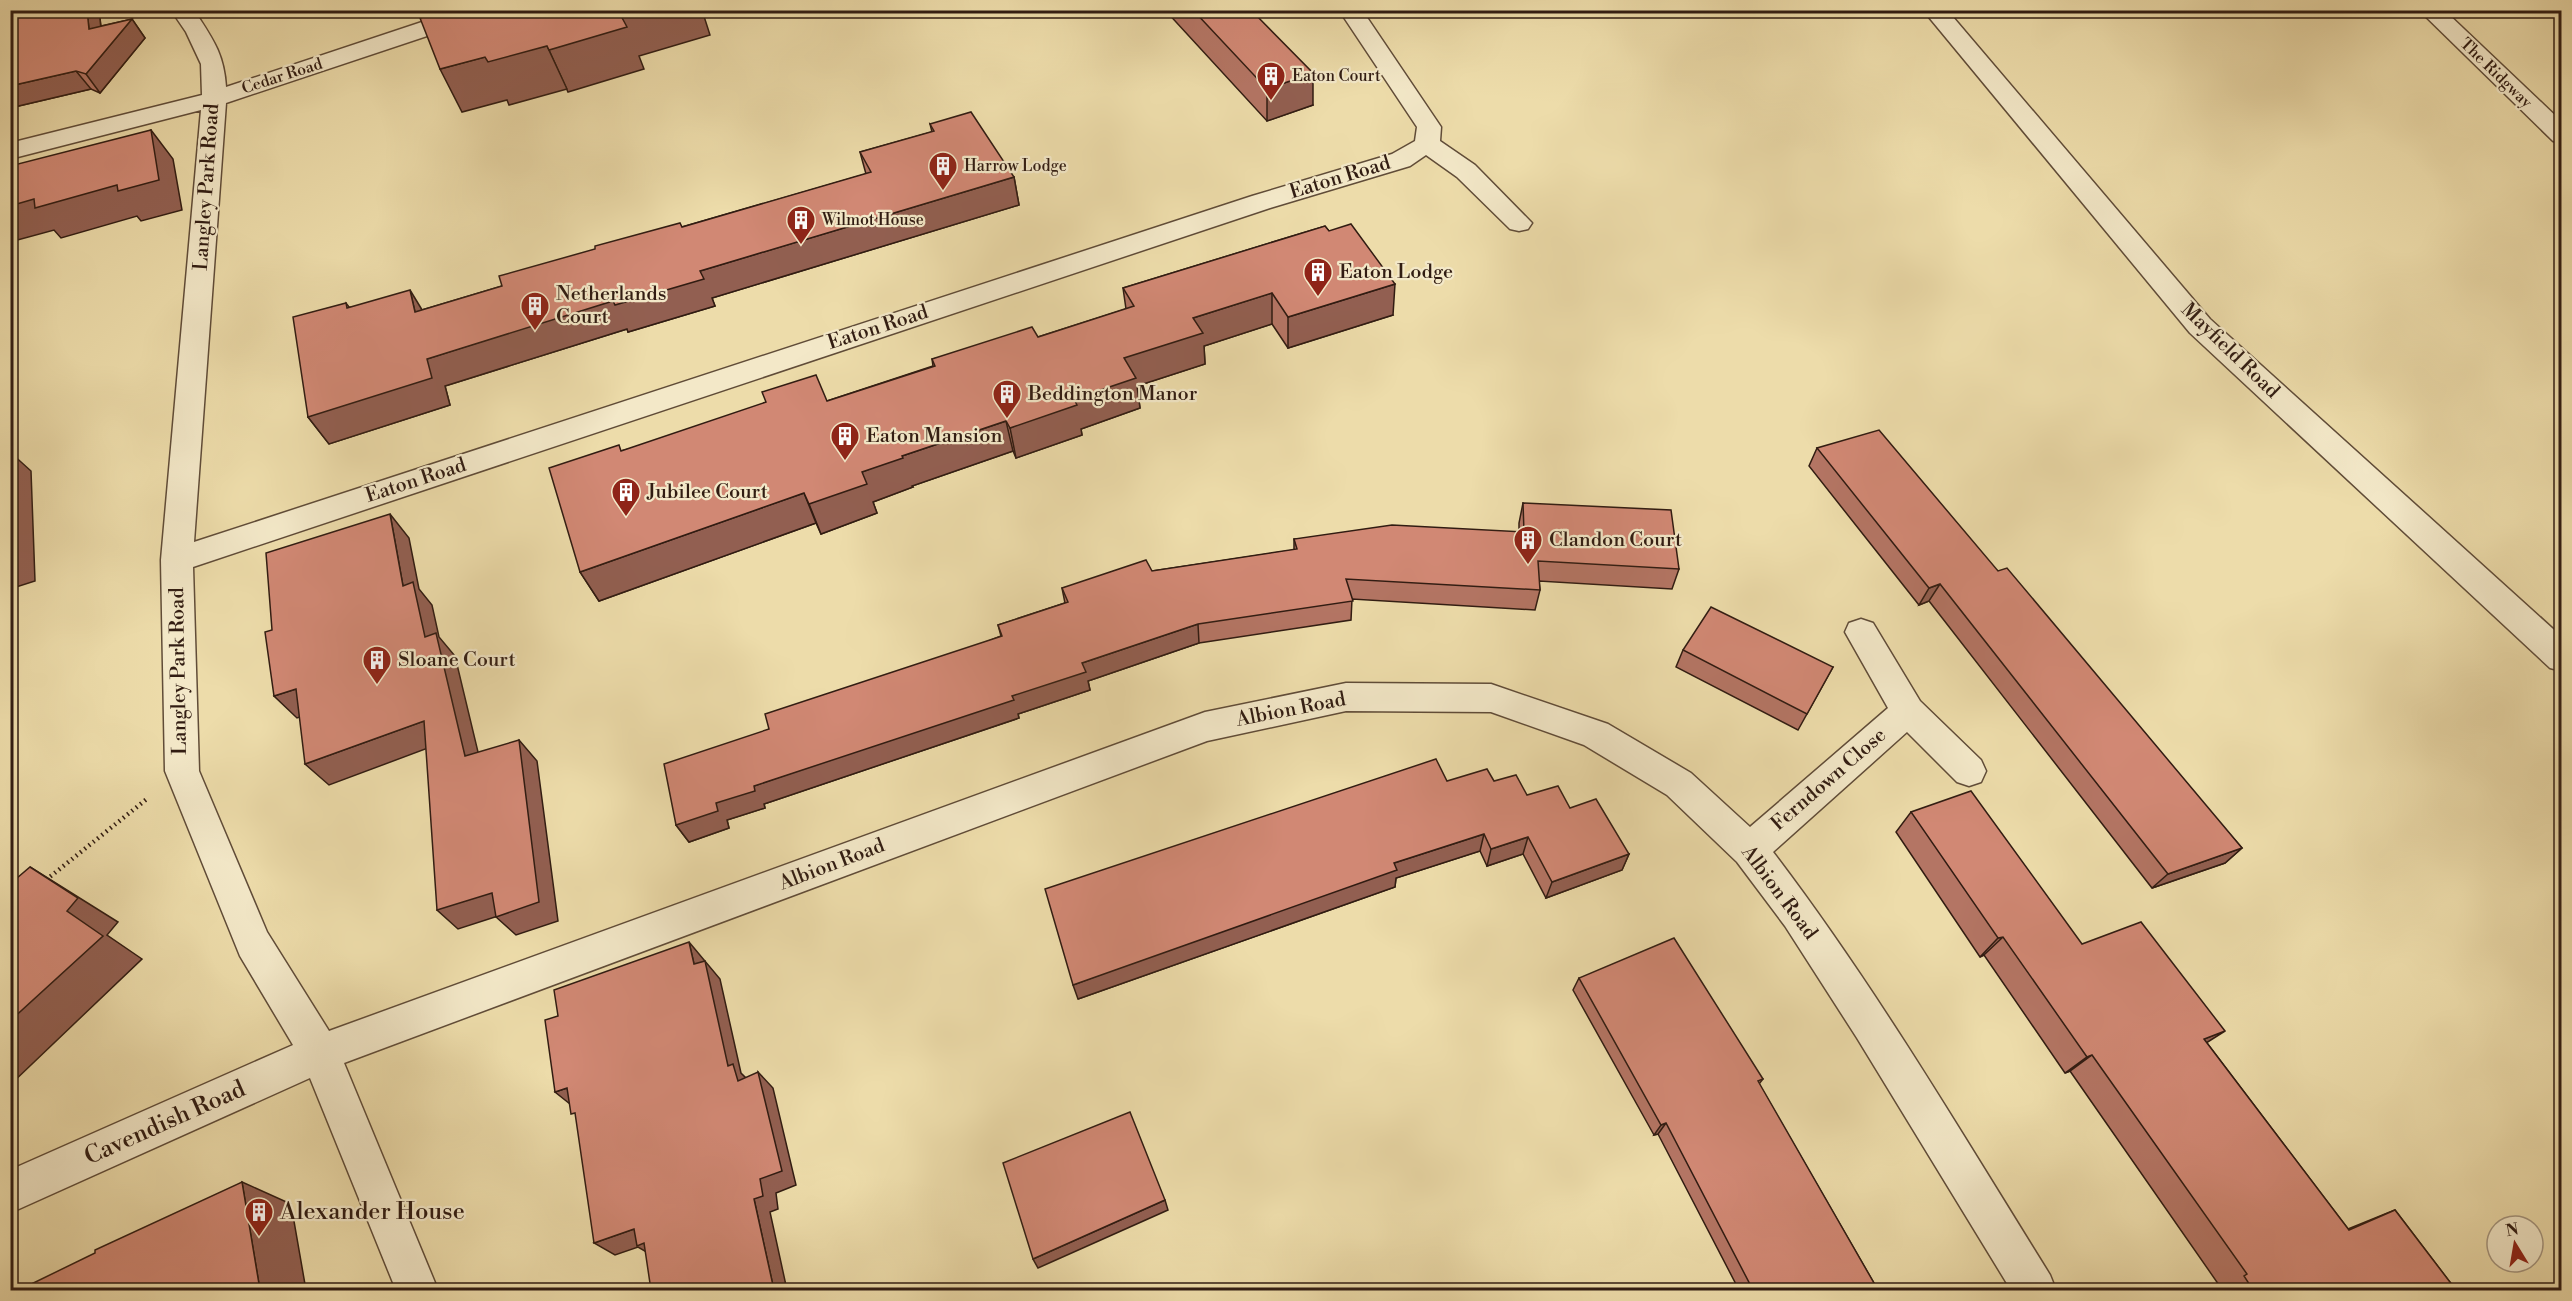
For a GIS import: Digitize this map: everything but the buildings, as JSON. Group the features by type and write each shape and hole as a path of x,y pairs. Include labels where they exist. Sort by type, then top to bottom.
{"street":[{"name":"Langley Park Road","path":"182,10 197,32 213,64 214,99 177,560 182,771 253,943 320,1053 417,1290"},
{"name":"Cedar Road","path":"10,151 214,99 482,10"},
{"path":"1350,10 1429,127 1427,144 1466,171 1519,223"},
{"name":"Mayfield Road","path":"1934,10 2200,326 2562,658"},
{"name":"The Ridgway","path":"2430,10 2562,136"},
{"name":"Eaton Road","path":"177,560 1231,211 1401,160 1427,144"},
{"path":"1861,632 1908,711 1969,771"},
{"name":"Albion Road","path":"320,1053 1205,727 1346,697 1491,698 1596,734 1679,784 1750,850 1798,914 2036,1290"},
{"name":"Ferndown Close","path":"1750,850 1908,711"},
{"name":"Cavendish Road","path":"10,1192 320,1053"}],"path":[{"path":"38,887 182,771"}],"place":[{"name":"Eaton Court","path":"1271,102"},
{"name":"Harrow Lodge","path":"943,192"},
{"name":"Wilmot House","path":"801,246"},
{"name":"Eaton Lodge","path":"1318,298"},
{"name":"Netherlands Court","path":"535,332"},
{"name":"Beddington Manor","path":"1007,420"},
{"name":"Eaton Mansion","path":"845,462"},
{"name":"Jubilee Court","path":"626,518"},
{"name":"Clandon Court","path":"1528,566"},
{"name":"Sloane Court","path":"377,686"},
{"name":"Alexander House","path":"259,1238"}]}
